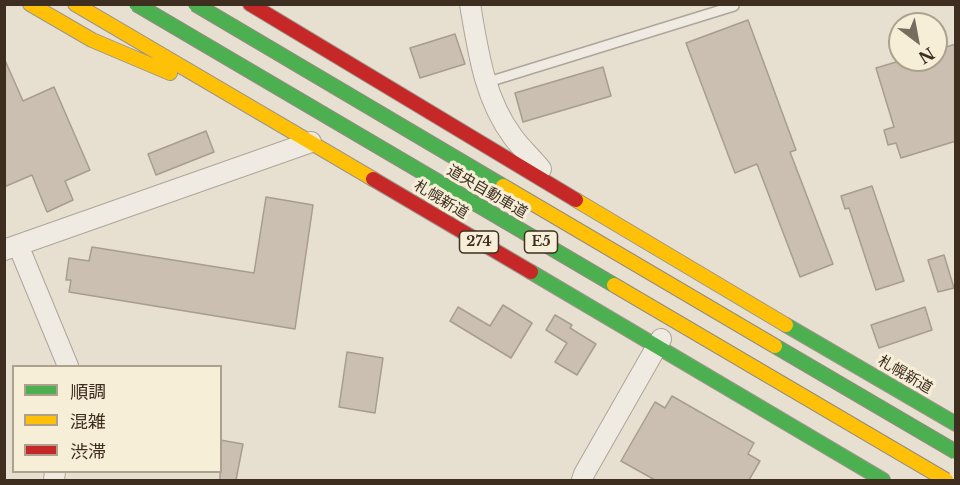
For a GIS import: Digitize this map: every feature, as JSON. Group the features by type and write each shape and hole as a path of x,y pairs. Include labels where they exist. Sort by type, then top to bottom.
{"main road":[{"path":"30,4 92,40 252,108"},
{"name":"札幌新道","path":"75,4 883,480"},
{"name":"道央自動車道","path":"136,4 946,480"},
{"name":"道央自動車道","path":"195,4 956,452"},
{"name":"札幌新道","path":"250,4 699,274 956,424"}],"street":[{"path":"470,4 485,83 500,116 513,137 561,191"},
{"path":"68,365 11,248 311,142"},
{"path":"582,480 699,274"}],"lane":[{"path":"485,83 734,6"}],"building":[{"path":"748,20 796,150 790,152 833,264 800,277 757,164 735,173 686,43"},
{"path":"455,34 465,64 420,78 410,48"},
{"path":"956,44 956,141 901,158 896,143 888,145 884,130 894,127 876,68 888,64 888,72 948,72 948,46"},
{"path":"4,58 23,101 54,87 90,170 65,181 73,200 47,212 32,175 4,187"},
{"path":"603,67 611,96 523,122 515,93"},
{"path":"206,131 214,152 156,175 148,154"},
{"path":"872,186 904,281 876,290 849,208 845,209 841,196"},
{"path":"266,197 313,205 295,329 69,292 71,280 66,280 69,258 89,261 92,247 254,273"},
{"path":"944,255 954,288 938,292 928,260"},
{"path":"503,305 532,323 511,358 450,321 458,307 490,326"},
{"path":"925,307 932,330 879,348 871,325"},
{"path":"555,315 572,325 570,328 596,344 577,375 555,362 567,343 546,330"},
{"path":"347,352 383,358 375,413 339,407"},
{"path":"672,396 754,443 748,454 760,461 749,480 655,480 621,461 655,402 665,408"},
{"path":"222,440 243,444 236,480 220,480"}],"traffic: fast":[{"path":"136,4 614,285"},
{"path":"195,4 503,186"},
{"path":"531,272 883,480"},
{"path":"786,325 956,424"},
{"path":"775,346 956,452"}],"traffic: slow":[{"path":"30,4 92,40 170,73"},
{"path":"75,4 373,179"},
{"path":"503,186 775,346"},
{"path":"576,200 786,325"},
{"path":"614,285 946,480"}],"traffic: jam":[{"path":"250,4 576,200"},
{"path":"373,179 531,272"}]}
